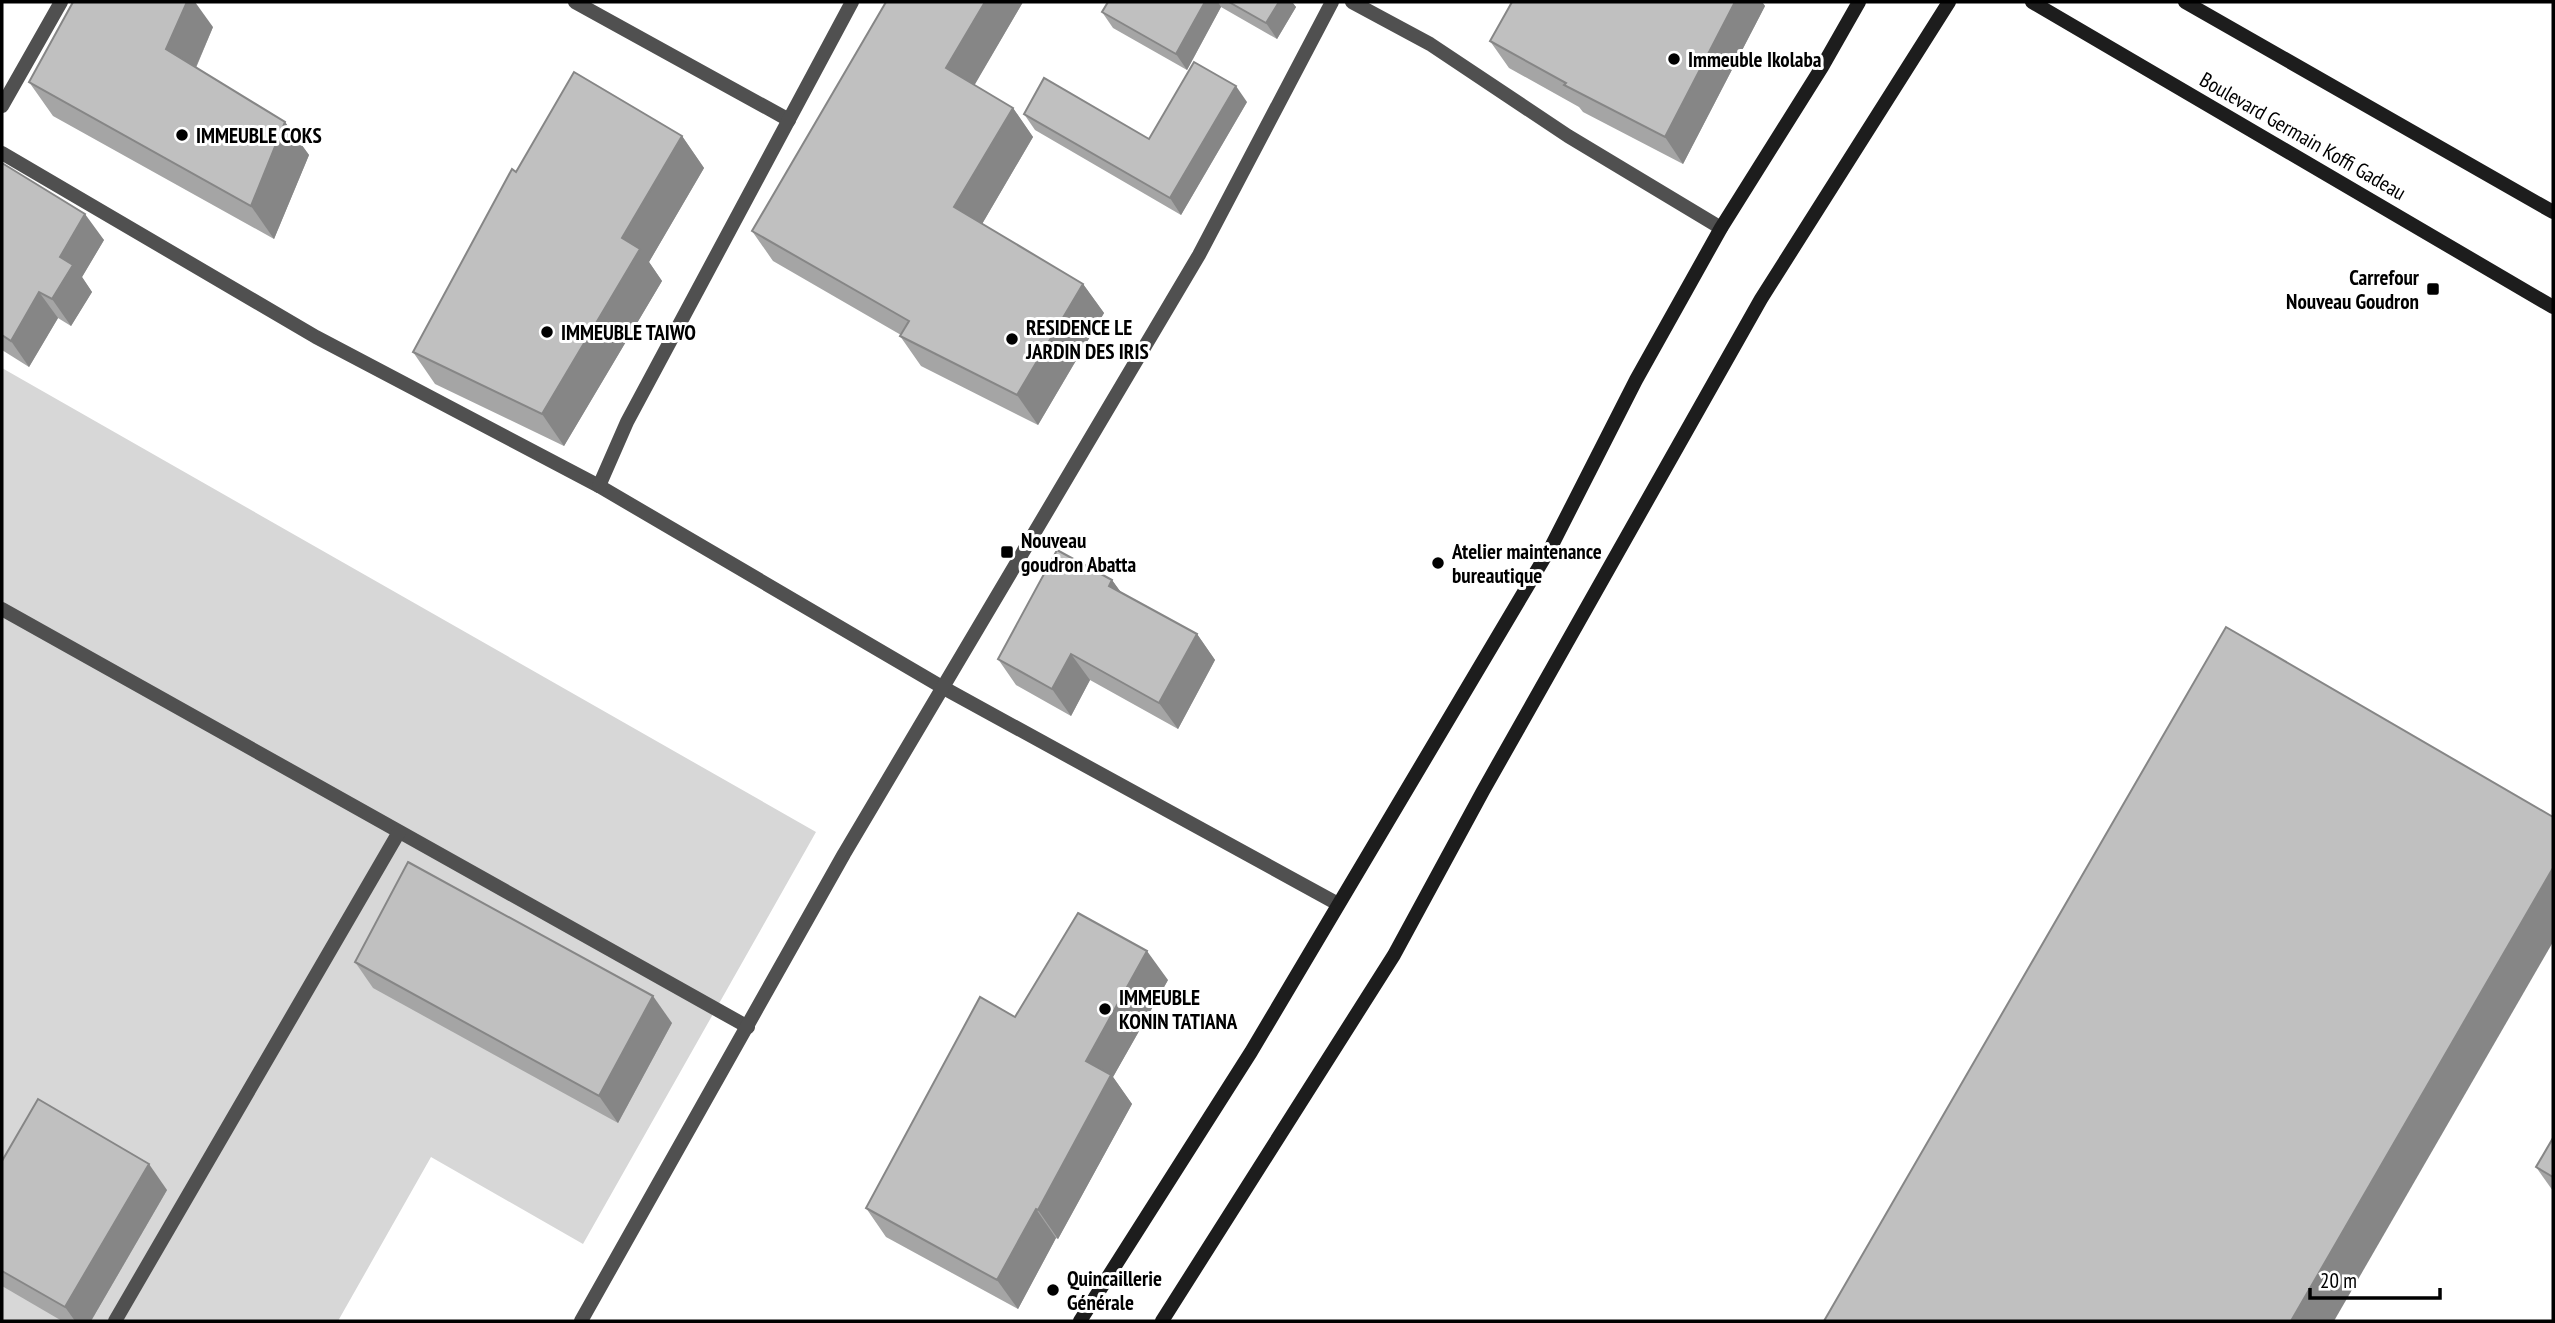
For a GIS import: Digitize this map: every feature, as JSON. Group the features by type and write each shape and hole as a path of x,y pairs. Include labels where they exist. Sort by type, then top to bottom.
{"main road":[{"path":"1080,1321 1251,1052 1552,545 1636,380 1721,228 1822,67 1859,2"},
{"path":"1162,1321 1394,955 1476,803 1761,299 1949,2"},
{"name":"Boulevard Germain Koffi Gadeau","path":"2032,2 2553,307"},
{"path":"2185,2 2553,212"}],"street":[{"path":"2,106 61,2"},
{"path":"575,2 789,120"},
{"path":"599,486 627,422 852,2"},
{"path":"580,1321 844,854 1199,255 1332,2"},
{"path":"1352,2 1430,44 1568,136 1721,228"},
{"path":"2,153 316,337 599,486 942,687 1338,904"},
{"path":"2,609 748,1027"},
{"path":"115,1321 399,832"}],"shaded area":[{"path":"2,368 816,832 583,1244 431,1157 338,1321 2,1321"}],"building":[{"name":"IMMEUBLE COKS","path":"73,2 187,2 166,49 285,122 251,206 29,82"},
{"path":"886,2 985,2 946,68 1013,108 954,207 1083,284 1017,395 900,336 909,321 752,231"},
{"path":"1108,2 1205,2 1176,54 1102,12"},
{"path":"1229,2 1279,2 1266,23"},
{"path":"1512,2 1735,2 1665,137 1564,85 1566,83 1490,41"},
{"path":"1194,62 1236,86 1170,198 1024,114 1044,78 1149,139"},
{"path":"574,72 682,136 622,238 640,249 542,414 413,352 512,169 516,172"},
{"path":"2,163 85,214 60,257 73,265 52,299 39,292 11,341 2,335"},
{"path":"1057,550 1112,580 1109,586 1197,634 1159,703 1071,654 1052,689 998,659"},
{"path":"2226,627 2553,817 2553,868 2291,1321 1824,1321"},
{"path":"408,862 653,996 599,1096 355,962"},
{"path":"1078,913 1147,951 1086,1061 1111,1075 997,1280 866,1208 980,997 1015,1017"},
{"path":"38,1099 149,1164 65,1307 2,1271 2,1161"},
{"path":"2553,1138 2553,1177 2536,1167"}],"place":[{"name":"Immeuble Ikolaba","path":"1674,59"},
{"name":"IMMEUBLE COKS","path":"182,135"},
{"name":"Carrefour Nouveau Goudron","path":"2433,289"},
{"name":"IMMEUBLE TAIWO","path":"547,332"},
{"name":"RESIDENCE LE JARDIN DES IRIS","path":"1012,339"},
{"name":"Nouveau goudron Abatta","path":"1007,552"},
{"name":"Atelier maintenance bureautique","path":"1438,563"},
{"name":"IMMEUBLE KONIN TATIANA","path":"1105,1009"},
{"name":"Quincaillerie Générale","path":"1053,1290"}]}
